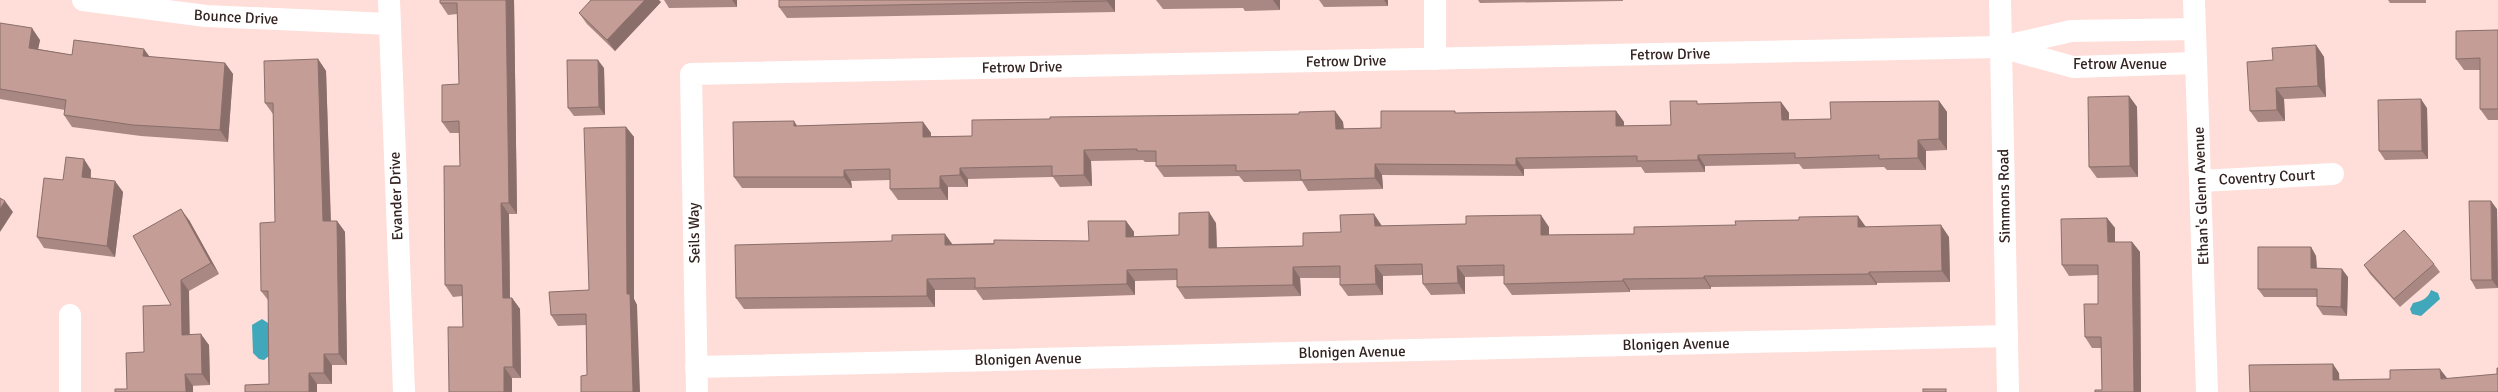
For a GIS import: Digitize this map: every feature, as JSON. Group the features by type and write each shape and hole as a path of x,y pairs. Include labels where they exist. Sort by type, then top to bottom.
{"street":[{"name":"Bounce Drive","path":"83,0 206,16 390,24"},
{"name":"Evander Drive","path":"389,0 404,392"},
{"path":"1434,0 1435,59"},
{"name":"Simmons Road","path":"2000,0 2008,392"},
{"name":"Ethan's Glenn Avenue","path":"2194,0 2207,392"},
{"path":"2001,47 2071,31 2195,29"},
{"name":"Fetrow Drive","path":"691,74 2001,47"},
{"name":"Fetrow Avenue","path":"2001,47 2073,67 2196,63"},
{"name":"Seils Way","path":"691,74 697,392"},
{"name":"Coventry Court","path":"2201,181 2333,174"},
{"path":"70,314 70,392"},
{"name":"Blonigen Avenue","path":"696,367 2007,336"}],"water":[{"path":"2431,290 2438,293 2440,299 2421,316 2412,314 2410,309 2413,303 2426,298"},
{"path":"262,319 268,323 270,355 264,360 259,359 253,353 252,325"}],"building":[{"path":"440,0 506,0 509,203 501,203 503,298 512,298 513,367 504,367 504,392 449,392 448,327 463,327 462,285 445,285 444,166 460,166 459,121 442,122 442,85 459,84 457,3 440,3"},
{"path":"591,0 645,0 607,40 579,13"},
{"path":"779,0 1107,0 1107,1 779,7"},
{"path":"0,23 32,28 29,48 72,55 74,40 144,49 143,56 225,63 220,130 133,125 64,115 66,100 0,89"},
{"path":"2498,30 2498,109 2480,109 2480,58 2456,59 2456,31"},
{"path":"2316,45 2318,86 2276,88 2277,110 2250,111 2247,62 2273,60 2272,48"},
{"path":"318,59 323,221 337,221 339,354 324,354 324,373 309,373 309,392 245,392 245,385 269,384 268,291 261,291 260,223 275,222 273,103 265,103 264,61"},
{"path":"567,60 598,60 599,107 568,108"},
{"path":"2129,96 2130,166 2089,167 2088,97"},
{"path":"2421,99 2422,151 2379,151 2378,100"},
{"path":"1670,101 1697,101 1697,104 1781,102 1782,120 1831,119 1830,102 1939,101 1939,139 1918,140 1918,158 1879,159 1879,155 1795,158 1795,153 1698,155 1698,160 1637,161 1637,156 1516,158 1516,165 1375,164 1375,178 1301,180 1300,170 1236,171 1236,165 1156,166 1156,151 1137,151 1137,149 1084,150 1084,175 1052,176 1052,166 960,168 960,175 940,176 940,188 890,189 890,169 844,170 844,177 734,177 733,122 794,121 794,126 923,122 923,137 972,136 972,120 1050,119 1050,117 1299,114 1299,112 1335,111 1336,129 1381,128 1381,111 1455,111 1455,113 1616,111 1616,126 1671,125"},
{"path":"626,127 627,294 630,294 633,392 581,392 581,376 587,375 586,314 551,315 549,292 589,290 584,128"},
{"path":"66,157 84,159 82,177 115,181 107,246 37,237 44,178 63,180"},
{"path":"0,198 5,201 0,209"},
{"path":"2469,201 2491,201 2492,280 2471,280"},
{"path":"181,209 211,263 181,280 182,335 201,334 202,374 185,374 186,392 115,392 115,389 127,389 126,353 144,352 143,306 171,305 133,236"},
{"path":"1209,212 1209,248 1303,246 1303,233 1341,232 1340,215 1374,214 1375,226 1466,224 1466,216 1541,215 1541,235 1634,234 1634,227 1736,225 1735,221 1799,220 1799,217 1858,216 1858,227 1941,225 1942,271 1869,272 1869,274 1704,276 1704,278 1623,279 1623,281 1504,284 1504,265 1457,266 1458,283 1423,284 1422,264 1375,265 1376,284 1340,285 1340,266 1293,267 1293,285 1177,287 1177,269 1127,270 1127,284 975,288 975,278 927,279 927,296 736,298 735,245 892,241 892,235 945,234 945,245 994,244 994,240 1089,241 1088,221 1126,221 1126,237 1179,235 1179,213"},
{"path":"2107,218 2108,242 2132,242 2134,392 2095,392 2095,390 2102,390 2101,337 2085,337 2084,304 2098,304 2098,265 2062,265 2061,219"},
{"path":"2404,230 2434,264 2394,299 2364,265"},
{"path":"2258,247 2311,247 2311,268 2342,269 2341,307 2317,306 2317,289 2258,289"},
{"path":"2333,364 2333,380 2390,379 2390,370 2440,369 2441,379 2497,374 2498,368 2498,392 2250,392 2249,365"},
{"path":"1923,389 1946,389 1946,392 1923,392"}]}
